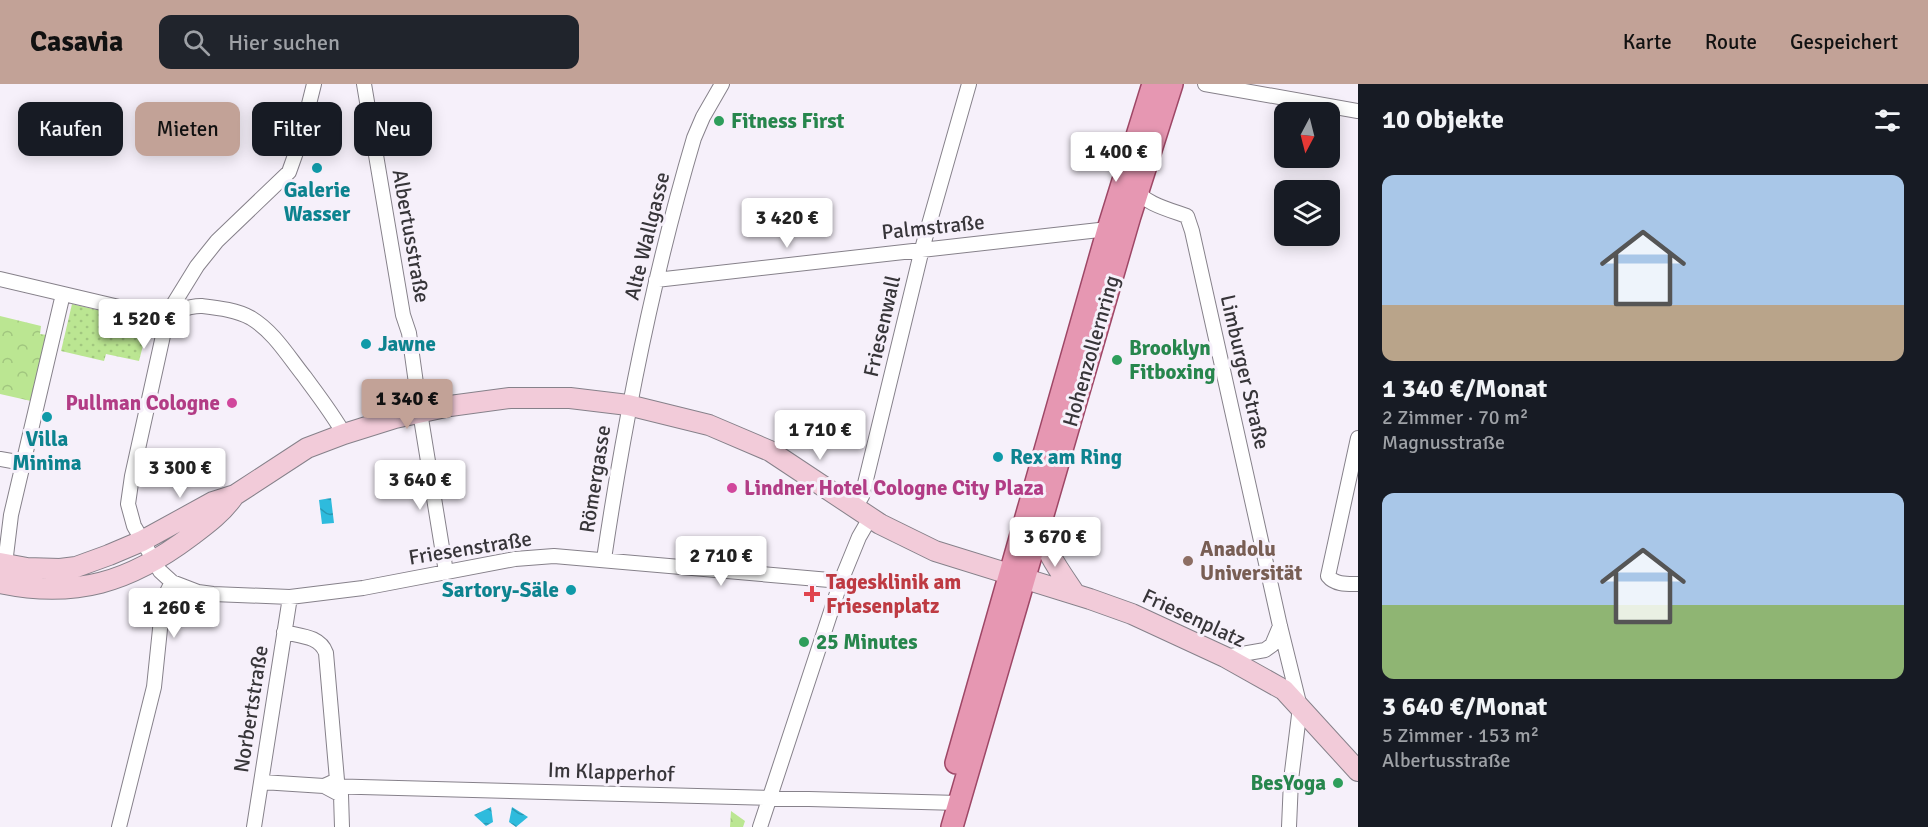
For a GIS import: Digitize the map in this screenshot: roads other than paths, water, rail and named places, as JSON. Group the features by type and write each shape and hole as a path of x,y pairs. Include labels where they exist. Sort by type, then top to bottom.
{"main road":[{"name":"Hohenzollernring","path":"937,827 952,803 1017,577 1108,230 1153,84"},
{"name":"Hohenzollernring","path":"1017,577 1040,527 1172,84"},
{"name":"Hohenzollernring","path":"952,803 952,827"}],"street":[{"name":"Friesenstraße","path":"314,84 299,144 289,172 217,241 197,266 168,313 132,476 128,504 130,516 160,571 172,582 198,592 213,591 290,597 345,591 514,559 554,556 841,581"},
{"name":"Albertusstraße","path":"364,84 399,291 409,333 446,572"},
{"name":"Alte Wallgasse","path":"628,405 656,280 694,138 722,84"},
{"name":"Friesenwall","path":"760,827 841,581 859,537 862,496 922,249 969,84"},
{"path":"1205,84 1358,111"},
{"path":"1131,159 1132,187 1138,193"},
{"name":"Limburger Straße","path":"1138,193 1155,205 1187,216 1300,707"},
{"name":"Palmstraße","path":"656,280 1108,230"},
{"path":"0,279 153,315 162,316 198,306 231,310 250,318 277,341 330,411 344,434"},
{"path":"63,294 23,464 3,563 46,570 76,567 142,541 213,502 235,495"},
{"name":"Friesenplatz","path":"235,495 307,448 344,434 420,412 478,401 510,398 570,398 628,405 709,425 743,439 770,452 862,513 898,534 935,551 1075,594 1132,615 1225,657 1274,683 1300,707 1358,771"},
{"name":"Römergasse","path":"604,559 628,405"},
{"path":"1358,438 1328,576 1333,581 1358,584"},
{"path":"0,459 23,464"},
{"path":"0,583 42,590 100,584 154,562 222,513 235,495"},
{"path":"1040,527 1044,546 1051,560 1075,594"},
{"path":"119,827 154,687 163,600 172,582"},
{"name":"Norbertstraße","path":"254,827 290,597"},
{"path":"1225,657 1265,650 1272,645 1280,627"},
{"path":"284,632 315,639 324,646 326,653 337,780 324,786"},
{"path":"1289,827 1291,780 1300,707"},
{"name":"Im Klapperhof","path":"262,782 324,786 952,803"},
{"path":"324,786 341,795 342,827"}],"water":[{"path":"331,498 334,523 322,524 319,500"},
{"path":"491,807 493,822 486,826 474,815"},
{"path":"512,807 528,817 516,827 509,822"}],"place":[{"name":"Fitness First","path":"719,121"},
{"name":"Galerie Wasser","path":"317,168"},
{"name":"Jawne","path":"366,344"},
{"name":"Brooklyn Fitboxing","path":"1117,360"},
{"name":"Pullman Cologne","path":"232,403"},
{"name":"Villa Minima","path":"47,417"},
{"name":"Rex am Ring","path":"998,457"},
{"name":"Lindner Hotel Cologne City Plaza","path":"732,488"},
{"name":"Anadolu Universität","path":"1188,561"},
{"name":"Sartory-Säle","path":"571,590"},
{"name":"Tagesklinik am Friesenplatz","path":"812,594"},
{"name":"25 Minutes","path":"804,642"},
{"name":"BesYoga","path":"1338,783"}]}
